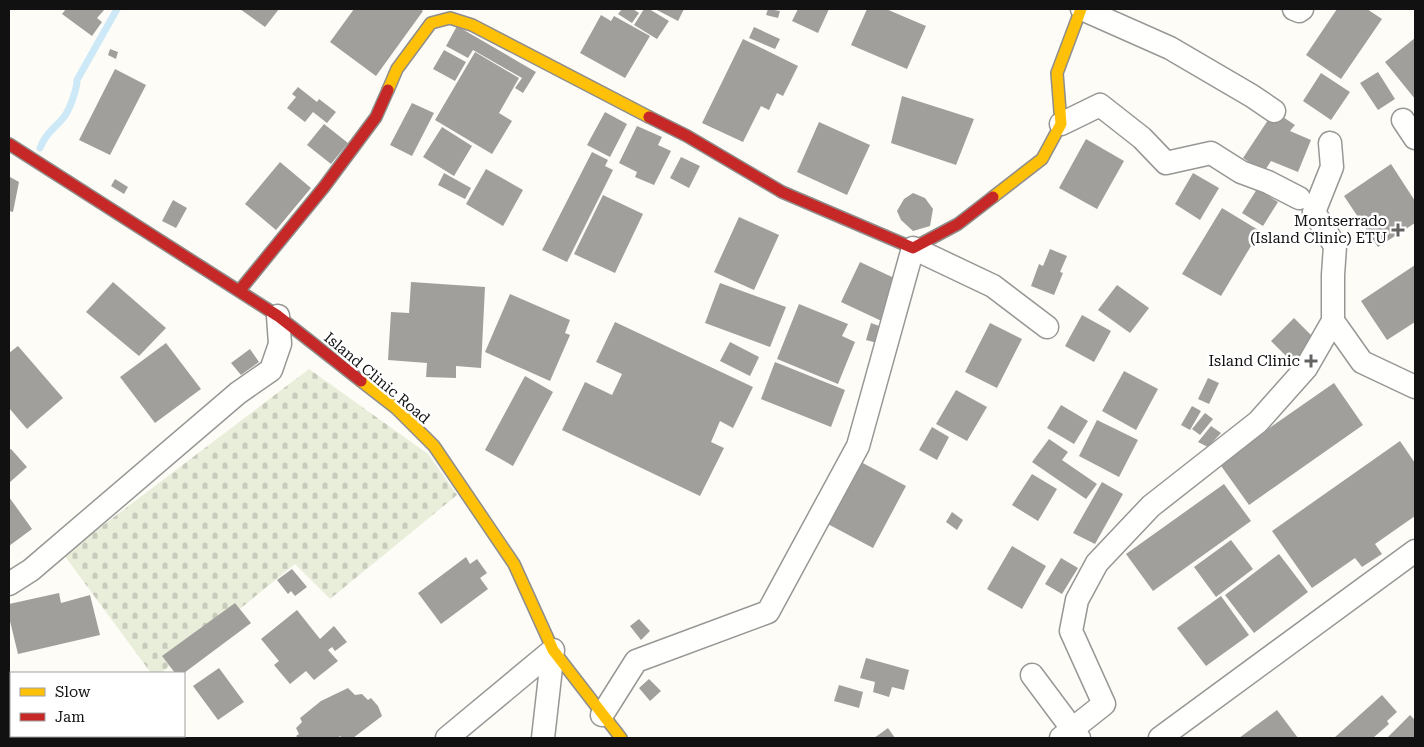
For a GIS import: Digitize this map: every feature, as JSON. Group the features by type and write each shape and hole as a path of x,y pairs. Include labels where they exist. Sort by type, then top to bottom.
{"street":[{"path":"602,715 636,661 768,612 858,446 913,248 958,224 1042,159 1061,124 1057,72 1082,9 1170,48 1274,111"},
{"path":"1294,9 1299,11 1302,9"},
{"path":"240,290 324,187 376,117 397,69 431,23 450,18 472,25 678,132 782,192 913,248 993,286 1047,327"},
{"path":"1061,124 1100,105 1142,138 1166,163 1211,153 1241,172 1268,182 1299,198"},
{"name":"Island Clinic Road","path":"9,144 240,290 278,316 397,409 434,446 514,564 553,650 621,738"},
{"path":"1032,675 1071,735 1104,704 1071,631 1077,600 1097,563 1150,506 1258,422 1306,368 1333,321 1335,246 1314,212 1332,167 1330,144"},
{"path":"9,584 31,570 238,393 271,370 280,344 278,316"},
{"path":"1333,321 1362,362 1415,387"},
{"path":"1160,738 1415,551"},
{"path":"447,738 553,650"},
{"path":"543,738 553,650"}],"green space":[{"path":"309,369 428,454 457,495 330,599 295,564 162,672 150,672 64,555"}],"building":[{"path":"66,9 105,9 97,18 102,22 92,36 62,14"},
{"path":"240,9 279,9 265,27"},
{"path":"354,9 420,9 423,11 376,76 330,42"},
{"path":"622,9 633,9 639,13 632,23 618,14"},
{"path":"644,9 649,9 669,21 657,39 634,25"},
{"path":"655,9 684,9 678,21"},
{"path":"768,9 780,11 778,18 766,15"},
{"path":"798,9 829,9 818,33 792,21"},
{"path":"867,9 886,9 926,26 907,69 851,45"},
{"path":"1337,9 1367,9 1382,19 1341,79 1306,55"},
{"path":"601,15 611,21 614,16 650,36 625,78 580,53"},
{"path":"457,26 536,72 523,93 515,88 522,78 473,50 468,58 446,46"},
{"path":"754,27 780,39 775,49 749,38"},
{"path":"1415,38 1415,99 1385,62"},
{"path":"743,39 798,66 783,96 777,93 769,110 761,106 743,142 702,123"},
{"path":"110,49 118,52 116,59 108,55"},
{"path":"444,50 466,62 455,81 433,69"},
{"path":"475,52 519,78 499,113 512,121 492,154 435,120"},
{"path":"115,69 146,85 110,155 79,140"},
{"path":"1378,72 1395,99 1378,110 1360,83"},
{"path":"1321,73 1350,92 1331,120 1303,101"},
{"path":"298,87 317,102 319,99 336,112 327,123 313,112 305,122 287,108 296,97 292,94"},
{"path":"902,96 974,119 956,165 891,143"},
{"path":"412,103 434,113 412,156 390,145"},
{"path":"1274,111 1295,125 1290,131 1311,140 1298,172 1271,161 1264,172 1243,158"},
{"path":"605,112 627,124 610,157 587,145"},
{"path":"819,122 870,145 847,195 797,172"},
{"path":"324,124 348,143 331,164 307,145"},
{"path":"637,126 662,137 658,145 671,151 654,185 635,177 637,172 619,163"},
{"path":"442,127 472,146 454,176 423,157"},
{"path":"1086,139 1124,161 1097,209 1059,188"},
{"path":"592,152 608,160 605,166 613,170 567,262 542,250"},
{"path":"681,157 700,166 689,188 670,178"},
{"path":"280,162 311,188 276,230 245,204"},
{"path":"1391,164 1415,201 1415,223 1378,247 1344,196"},
{"path":"486,169 523,190 503,226 466,204"},
{"path":"444,173 471,188 465,199 438,185"},
{"path":"1193,173 1219,188 1200,220 1175,204"},
{"path":"10,177 19,182 13,212 9,211"},
{"path":"115,179 128,187 124,194 111,186"},
{"path":"1257,189 1278,202 1263,226 1242,213"},
{"path":"913,193 925,198 933,209 930,226 913,231 901,220 897,211 904,199"},
{"path":"603,195 643,214 615,273 574,254"},
{"path":"173,200 187,208 176,228 162,221"},
{"path":"1222,208 1260,231 1221,296 1182,274"},
{"path":"739,217 779,235 754,290 714,272"},
{"path":"1050,249 1067,256 1060,272 1063,273 1054,295 1031,286 1039,264 1043,266"},
{"path":"860,262 907,284 888,324 841,302"},
{"path":"1415,265 1415,322 1387,340 1361,301"},
{"path":"113,282 166,328 139,356 86,312"},
{"path":"411,282 485,287 481,368 456,366 456,378 426,377 427,363 388,360 391,312 409,313"},
{"path":"720,283 786,307 770,347 705,323"},
{"path":"1117,285 1149,308 1130,333 1098,310"},
{"path":"510,294 570,320 565,333 570,335 550,381 485,352"},
{"path":"799,304 848,324 842,336 855,342 838,384 777,359"},
{"path":"1082,315 1111,331 1094,362 1065,346"},
{"path":"1294,318 1317,341 1294,364 1271,341"},
{"path":"615,322 753,387 733,428 720,421 711,442 724,448 700,496 562,430 585,382 612,395 622,374 596,362"},
{"path":"871,323 882,327 877,343 866,340"},
{"path":"990,323 1022,339 997,388 965,372"},
{"path":"730,342 759,357 750,376 720,361"},
{"path":"166,343 201,389 155,423 120,377"},
{"path":"18,346 63,398 27,429 9,408 9,353"},
{"path":"250,349 259,362 241,375 231,363"},
{"path":"775,362 845,390 831,427 761,399"},
{"path":"1124,371 1158,389 1136,430 1102,411"},
{"path":"525,376 553,392 513,466 485,450"},
{"path":"1208,378 1219,383 1209,404 1198,399"},
{"path":"1334,383 1363,425 1249,505 1219,463"},
{"path":"956,390 987,407 967,441 936,424"},
{"path":"1061,405 1088,421 1074,444 1047,428"},
{"path":"1192,406 1201,411 1190,430 1181,425"},
{"path":"1205,413 1213,419 1200,435 1192,429"},
{"path":"1097,420 1138,440 1119,477 1079,456"},
{"path":"1211,426 1221,433 1208,447 1198,442"},
{"path":"932,427 949,437 937,460 919,450"},
{"path":"1049,439 1068,452 1062,460 1097,484 1086,499 1032,462"},
{"path":"1400,441 1415,463 1415,516 1375,544 1382,554 1362,567 1355,558 1312,588 1272,531"},
{"path":"11,449 27,467 9,483 9,450"},
{"path":"859,461 906,486 873,548 826,523"},
{"path":"1032,474 1057,489 1038,521 1012,505"},
{"path":"1102,482 1123,494 1095,544 1073,533"},
{"path":"1224,484 1251,521 1153,591 1126,554"},
{"path":"9,497 32,529 9,546"},
{"path":"952,512 963,520 957,530 946,522"},
{"path":"1231,540 1253,569 1216,597 1194,567"},
{"path":"1012,546 1046,566 1022,609 987,589"},
{"path":"1279,554 1308,592 1254,633 1225,595"},
{"path":"466,557 470,564 477,559 487,573 480,578 488,589 441,624 418,593"},
{"path":"1061,558 1078,568 1062,594 1045,584"},
{"path":"292,569 307,587 295,596 291,591 288,594 277,580"},
{"path":"59,593 61,603 90,595 100,635 18,654 9,617 9,604"},
{"path":"1221,596 1249,635 1206,666 1177,628"},
{"path":"235,603 251,623 185,672 174,672 162,656"},
{"path":"297,610 320,639 334,626 347,642 335,651 332,647 328,650 338,661 314,680 306,671 290,684 274,665 279,661 261,639"},
{"path":"639,619 650,631 641,640 630,626"},
{"path":"866,658 909,670 904,690 892,687 889,697 873,692 875,682 860,678"},
{"path":"219,668 244,702 218,720 193,686"},
{"path":"649,679 661,691 650,701 639,688"},
{"path":"839,685 863,692 859,708 834,701"},
{"path":"348,688 355,695 362,694 368,700 371,698 378,706 382,716 353,738 342,738 340,736 338,738 298,738 296,736 299,734 296,728 302,722 300,718 321,701"},
{"path":"1382,695 1397,712 1387,721 1389,724 1373,738 1334,738"},
{"path":"1277,710 1298,738 1239,738"},
{"path":"1410,715 1415,720 1415,738 1387,738"},
{"path":"888,728 895,738 874,738"}],"waterway":[{"path":"40,148 48,135 64,117 71,104 77,80 117,9"}],"traffic: slow":[{"path":"993,197 1042,159 1061,124 1057,73 1081,9"},
{"path":"388,90 397,69 431,23 450,18 472,25 649,117"},
{"path":"361,381 397,409 434,446 514,564 553,650 621,738"}],"traffic: jam":[{"path":"240,290 324,187 376,117 388,90"},
{"path":"649,117 687,136 782,192 913,248 958,224 993,197"},
{"path":"9,144 278,316 361,381"}],"place":[{"name":"Montserrado (Island Clinic) ETU","path":"1398,230"},
{"name":"Island Clinic","path":"1311,361"}]}
